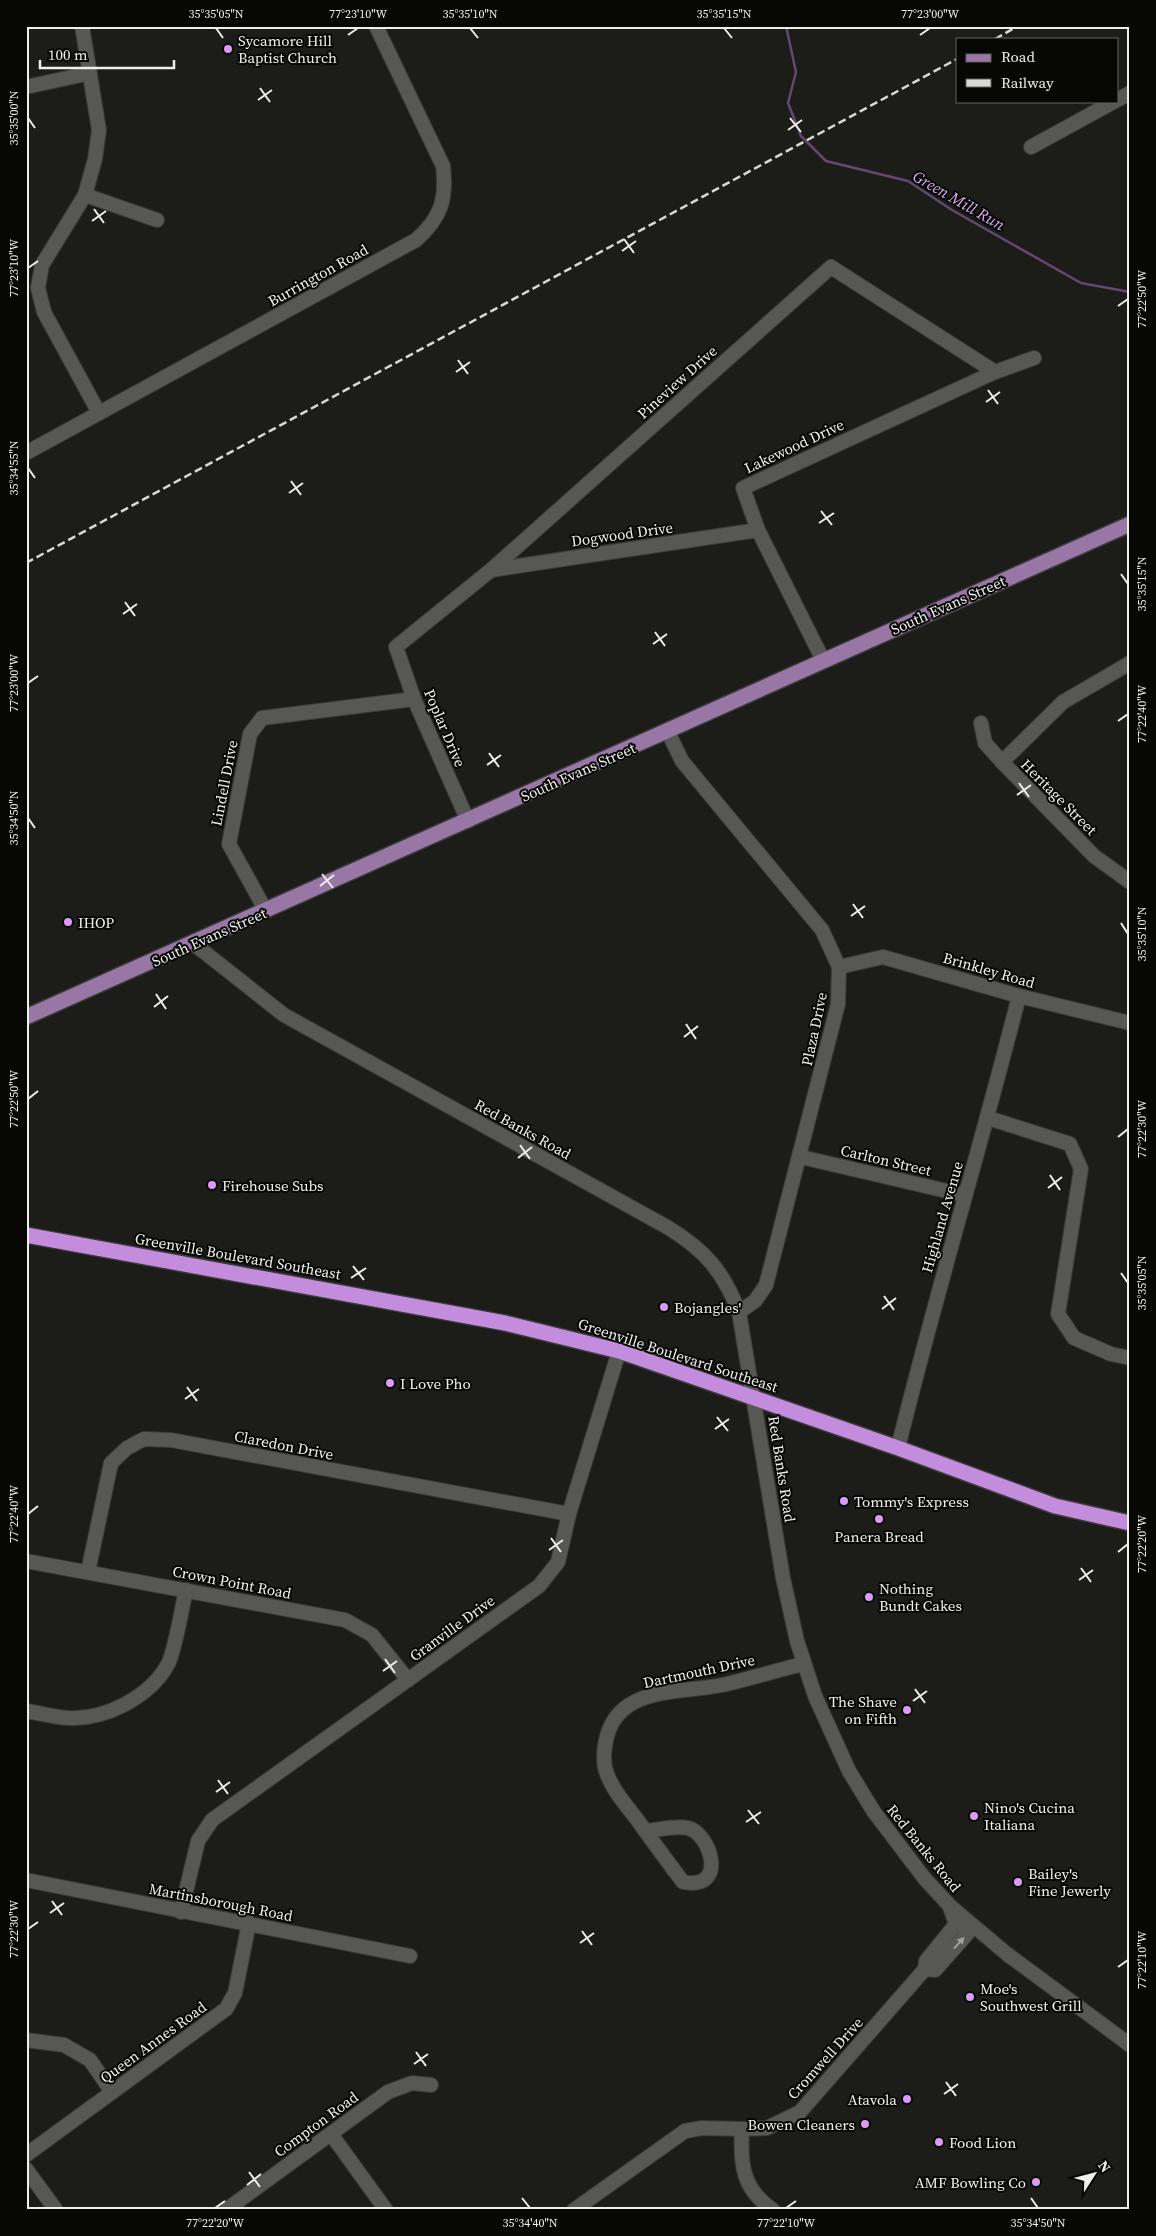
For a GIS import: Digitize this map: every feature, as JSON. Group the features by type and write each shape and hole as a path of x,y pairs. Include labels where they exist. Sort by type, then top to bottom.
{"highway":[{"name":"Greenville Boulevard Southeast","path":"26,1235 505,1323 619,1351 898,1448 1054,1506 1130,1523"}],"main road":[{"name":"South Evans Street","path":"26,1017 668,732 823,660 1129,526"}],"street":[{"path":"82,26 99,130 95,159 85,195 42,265 38,288 44,312 99,413"},
{"name":"Burrington Road","path":"26,453 416,240 433,225 446,189 444,166 376,26"},
{"path":"26,86 90,74"},
{"path":"1118,100 1130,93"},
{"path":"1031,147 1114,102"},
{"path":"85,195 157,220"},
{"name":"Pineview Drive","path":"396,647 491,570 830,266 994,372"},
{"name":"Lakewood Drive","path":"823,660 758,530 743,488 994,372 1034,358"},
{"name":"Dogwood Drive","path":"491,570 758,530"},
{"name":"Poplar Drive","path":"396,647 414,699 468,821"},
{"path":"1002,762 1063,702 1130,663"},
{"name":"Lindell Drive","path":"266,911 229,844 250,734 262,718 414,699"},
{"name":"Heritage Street","path":"980,723 985,743 1002,762 1094,856 1130,882"},
{"name":"Plaza Drive","path":"668,732 682,761 822,930 839,967 838,1004 766,1285 754,1301 739,1312"},
{"name":"Red Banks Road","path":"194,944 284,1015 683,1237 701,1250 715,1266 730,1288 739,1312 755,1398 783,1578 803,1664 827,1726 849,1771 874,1812 925,1879 950,1906 1006,1954 1130,2045"},
{"name":"Brinkley Road","path":"839,967 883,957 1020,996 1130,1023"},
{"name":"Highland Avenue","path":"898,1448 929,1321 964,1195 988,1118 1020,996"},
{"path":"988,1118 1070,1144 1081,1168 1058,1314 1074,1338 1111,1354 1130,1358"},
{"name":"Carlton Street","path":"800,1157 964,1195"},
{"name":"Granville Drive","path":"181,1912 198,1841 212,1820 539,1586 558,1562 569,1514 619,1351"},
{"name":"Claredon Drive","path":"88,1572 111,1463 127,1448 144,1439 171,1440 569,1514"},
{"name":"Crown Point Road","path":"26,1561 345,1620 372,1635 408,1680"},
{"path":"26,1711 68,1718 91,1716 121,1706 145,1692 168,1664 186,1590"},
{"name":"Dartmouth Drive","path":"646,1832 687,1827 694,1830 712,1858 712,1868 709,1875 703,1881 696,1883 683,1882 646,1832 615,1790 606,1773 604,1755 609,1728 617,1715 627,1705 650,1696 725,1684 803,1664"},
{"name":"Martinsborough Road","path":"26,1880 410,1956"},
{"name":"Cromwell Drive","path":"574,2210 685,2131 702,2128 767,2128 800,2112 925,1969 936,1970 967,1934 950,1906"},
{"name":"Queen Annes Road","path":"26,2155 226,2009 235,1993 249,1923"},
{"path":"26,2040 64,2045 90,2060 112,2092"},
{"name":"Compton Road","path":"226,2210 388,2092 412,2083 431,2085"},
{"path":"742,2129 742,2168 749,2186 763,2203 773,2210"},
{"path":"331,2134 386,2210"},
{"path":"26,2168 56,2210"}],"waterway":[{"name":"Green Mill Run","path":"786,26 796,72 788,103 801,136 826,161 908,181 952,210 1081,283 1130,292"}],"railway":[{"path":"997,38 1018,26"},
{"path":"26,563 956,60"}],"place":[{"name":"Sycamore Hill Baptist Church","path":"228,49"},
{"name":"IHOP","path":"68,922"},
{"name":"Firehouse Subs","path":"212,1185"},
{"name":"Bojangles'","path":"664,1307"},
{"name":"I Love Pho","path":"390,1383"},
{"name":"Tommy's Express","path":"844,1501"},
{"name":"Panera Bread","path":"879,1519"},
{"name":"Nothing Bundt Cakes","path":"869,1597"},
{"name":"The Shave on Fifth","path":"907,1710"},
{"name":"Nino's Cucina Italiana","path":"974,1816"},
{"name":"Bailey's Fine Jewerly","path":"1018,1882"},
{"name":"Moe's Southwest Grill","path":"970,1997"},
{"name":"Atavola","path":"907,2099"},
{"name":"Bowen Cleaners","path":"865,2124"},
{"name":"Food Lion","path":"939,2142"},
{"name":"AMF Bowling Co","path":"1036,2182"}]}
